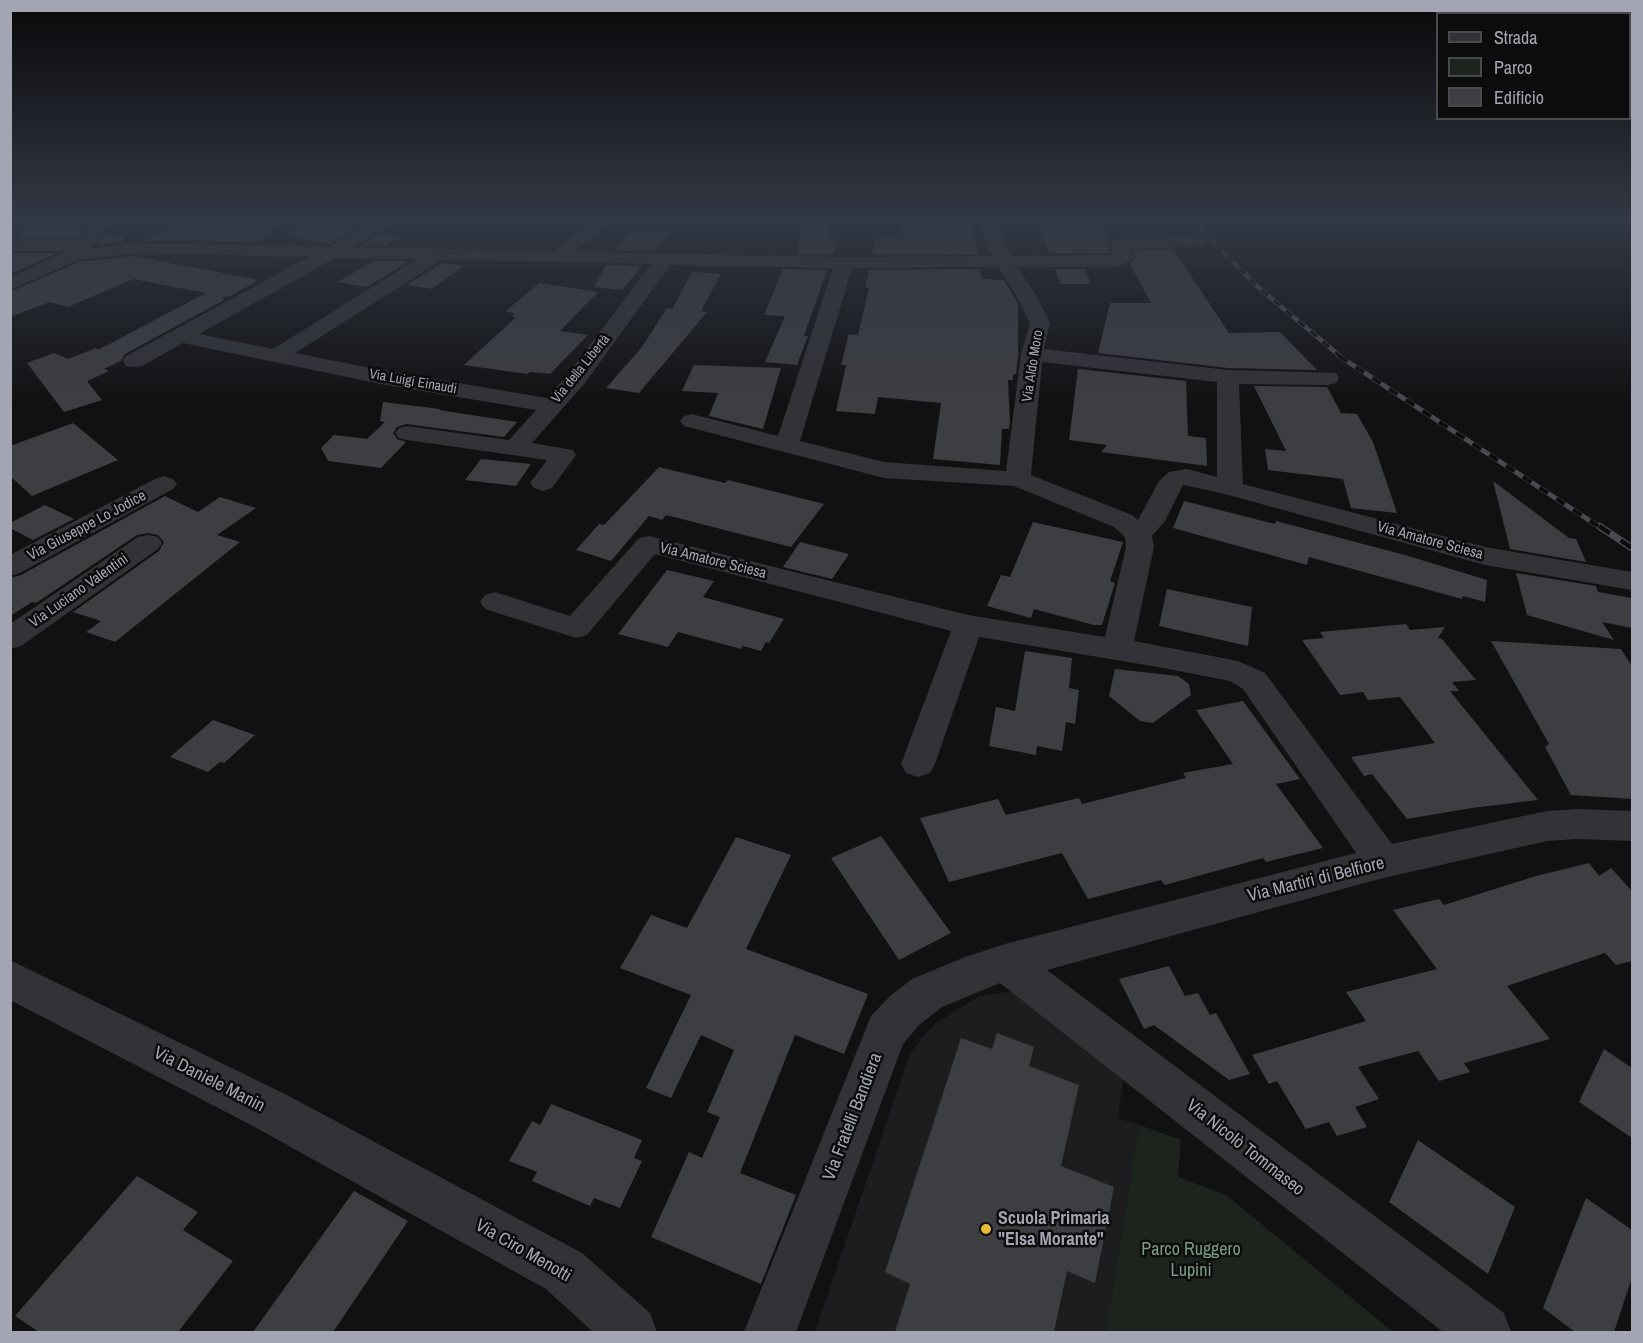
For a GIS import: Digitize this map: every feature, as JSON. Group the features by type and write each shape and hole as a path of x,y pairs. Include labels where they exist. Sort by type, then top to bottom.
{"street":[{"path":"134,361 277,283"},
{"path":"276,356 394,283"},
{"name":"Via della Libertà","path":"515,448 577,378 648,283"},
{"path":"787,444 838,283"},
{"name":"Via Aldo Moro","path":"1018,283 1040,323 1032,354 1018,479"},
{"name":"Via Luigi Einaudi","path":"180,336 381,377 551,406"},
{"path":"1032,354 1228,377 1328,378"},
{"path":"1228,377 1230,488"},
{"path":"692,421 884,470 1018,479 1123,521 1138,534 1140,547 1117,649"},
{"path":"407,433 564,455 543,483"},
{"name":"Via Amatore Sciesa","path":"1138,534 1152,521 1174,479 1187,477 1485,556 1632,581"},
{"name":"Via Giuseppe Lo Jodice","path":"10,567 164,484"},
{"name":"Via Luciano Valentini","path":"10,639 148,543"},
{"name":"Via Amatore Sciesa","path":"495,602 576,628 649,544 968,625 1117,649 1239,672 1248,676 1383,862"},
{"path":"918,764 968,625"},
{"name":"Via Martiri di Belfiore","path":"1005,963 1383,862 1547,826 1577,824 1632,826"},
{"name":"Via Fratelli Bandiera","path":"770,1332 886,1031 905,1010 927,993 1005,963"},
{"name":"Via Nicolò Tommaseo","path":"1005,963 1485,1332"},
{"name":"Via Daniele Manin","path":"10,979 258,1105 405,1185"},
{"name":"Via Ciro Menotti","path":"405,1185 564,1271 631,1332"}],"shaded area":[{"name":"Scuola Primaria \"Elsa Morante\"","path":"1021,990 1124,1075 1118,1118 1139,1125 1106,1332 815,1332 909,1056 922,1037 936,1023 980,996"}],"green space":[{"name":"Parco Ruggero Lupini","path":"1139,1125 1181,1140 1178,1177 1226,1195 1393,1332 1106,1332"}],"building":[{"path":"31,283 124,283 68,307 50,302 10,317 10,292"},
{"path":"152,283 254,283 228,297 222,296 224,300 125,354 121,361 104,369 109,371 87,381 102,400 64,412 27,363 54,353 68,359 96,348 98,350 206,293"},
{"path":"342,283 374,283 367,287"},
{"path":"411,283 440,283 431,289 407,285"},
{"path":"539,283 598,292 560,331 588,335 550,374 530,372 527,374 464,365 516,317 512,317 515,313 505,312"},
{"path":"596,283 628,283 622,290 594,287"},
{"path":"686,283 716,283 701,311 707,312 639,393 606,388 642,347 667,308 672,309"},
{"path":"777,283 823,283 804,336 808,336 797,365 765,362 785,316 764,315"},
{"path":"866,283 1006,283 1018,304 1018,357 1016,374 1013,374 1013,380 1008,380 1010,422 1009,429 1002,429 1000,465 933,459 941,403 878,397 875,414 836,411 846,365 841,365 849,334 858,335 869,288 865,287"},
{"path":"1060,283 1091,284 1060,284"},
{"path":"1140,283 1195,283 1229,333 1280,332 1317,370 1228,368 1098,353 1110,303 1151,303"},
{"path":"694,365 781,368 763,429 709,416 718,393 682,391"},
{"path":"1078,369 1186,381 1188,436 1206,438 1207,466 1101,452 1107,445 1069,440"},
{"path":"1254,386 1327,387 1341,413 1357,414 1373,442 1397,513 1351,508 1343,479 1268,470 1265,449 1286,451"},
{"path":"383,402 517,422 504,437 406,424 397,427 393,433 397,439 406,442 381,468 328,461 321,448 334,435 367,439 385,422 380,421"},
{"path":"73,423 118,460 32,496 10,476 10,446"},
{"path":"481,459 531,464 516,486 465,480"},
{"path":"659,467 725,483 728,480 824,504 791,547 666,515 662,520 649,516 611,561 576,550 599,524 604,525"},
{"path":"1493,481 1569,538 1576,539 1586,562 1510,549"},
{"path":"165,496 198,512 220,497 256,508 217,535 240,542 115,642 86,632 101,621 73,612 159,551 164,542 158,535 148,533 137,535 36,603 32,602 10,616 10,578 21,575"},
{"path":"1184,501 1275,524 1276,521 1405,555 1487,580 1485,602 1463,596 1462,599 1309,557 1307,565 1173,528"},
{"path":"45,505 74,519 33,540 10,528 10,523"},
{"path":"1033,522 1123,542 1110,581 1115,583 1102,625 1094,625 1034,609 1031,618 987,606 1001,575 1010,577"},
{"path":"800,542 849,554 832,579 783,567"},
{"path":"667,570 714,581 703,597 784,619 769,643 766,642 761,651 743,646 741,649 678,632 668,647 618,634"},
{"path":"1516,573 1596,586 1598,592 1632,598 1632,628 1602,622 1614,640 1527,615"},
{"path":"1167,589 1252,607 1248,646 1159,626"},
{"path":"1406,624 1410,630 1445,627 1438,638 1442,639 1476,680 1452,682 1459,691 1450,691 1538,800 1407,819 1372,774 1364,776 1351,757 1435,743 1400,697 1368,700 1363,692 1340,695 1302,640 1324,638 1320,632"},
{"path":"1491,641 1621,649 1632,666 1632,799 1571,795 1545,747 1549,744"},
{"path":"1025,651 1072,658 1069,688 1079,690 1075,724 1066,722 1062,751 1037,746 1036,755 989,746 996,707 1015,711"},
{"path":"1115,669 1178,676 1189,684 1191,695 1153,723 1140,721 1109,696"},
{"path":"1243,701 1300,779 1276,784 1323,848 1266,862 1263,858 1165,885 1161,880 1088,899 1062,853 949,882 920,818 998,799 1006,815 1079,798 1082,804 1186,778 1183,773 1233,764 1196,710"},
{"path":"213,720 255,735 224,763 220,762 208,772 170,757"},
{"path":"881,836 951,933 899,960 831,858"},
{"path":"736,837 791,855 746,949 868,994 844,1054 795,1035 740,1173 796,1195 761,1284 651,1237 689,1152 702,1158 720,1117 707,1112 734,1050 701,1035 671,1098 646,1088 691,995 620,968 651,915 687,928"},
{"path":"1589,863 1599,876 1611,868 1632,891 1632,961 1616,965 1605,953 1507,986 1550,1039 1464,1063 1470,1072 1439,1081 1418,1051 1358,1067 1379,1099 1355,1107 1367,1127 1337,1136 1329,1122 1306,1129 1277,1081 1269,1084 1252,1055 1366,1021 1346,992 1437,969 1393,910 1439,899 1444,905 1536,876"},
{"path":"1169,966 1185,996 1198,993 1210,1015 1216,1013 1250,1074 1229,1080 1154,1025 1144,1029 1119,979"},
{"path":"997,1033 1034,1047 1029,1066 1079,1085 1061,1166 1114,1187 1095,1283 1067,1271 1054,1332 895,1332 910,1284 885,1272 961,1038 992,1049"},
{"path":"1604,1049 1632,1068 1632,1138 1579,1102"},
{"path":"551,1104 642,1140 634,1158 642,1161 620,1208 594,1198 590,1206 532,1181 537,1172 509,1161 532,1121 540,1125"},
{"path":"1418,1140 1515,1207 1488,1274 1389,1202"},
{"path":"137,1176 198,1212 183,1230 233,1261 178,1332 39,1332 15,1316"},
{"path":"354,1191 408,1221 333,1332 253,1332"},
{"path":"1586,1198 1632,1230 1632,1277 1614,1332 1575,1332 1543,1308"}],"railway":[{"path":"1254,283 1341,357"},
{"path":"1339,356 1601,528"},
{"path":"1599,526 1632,548"}],"place":[{"name":"Scuola Primaria \"Elsa Morante\"","path":"986,1229"}]}
